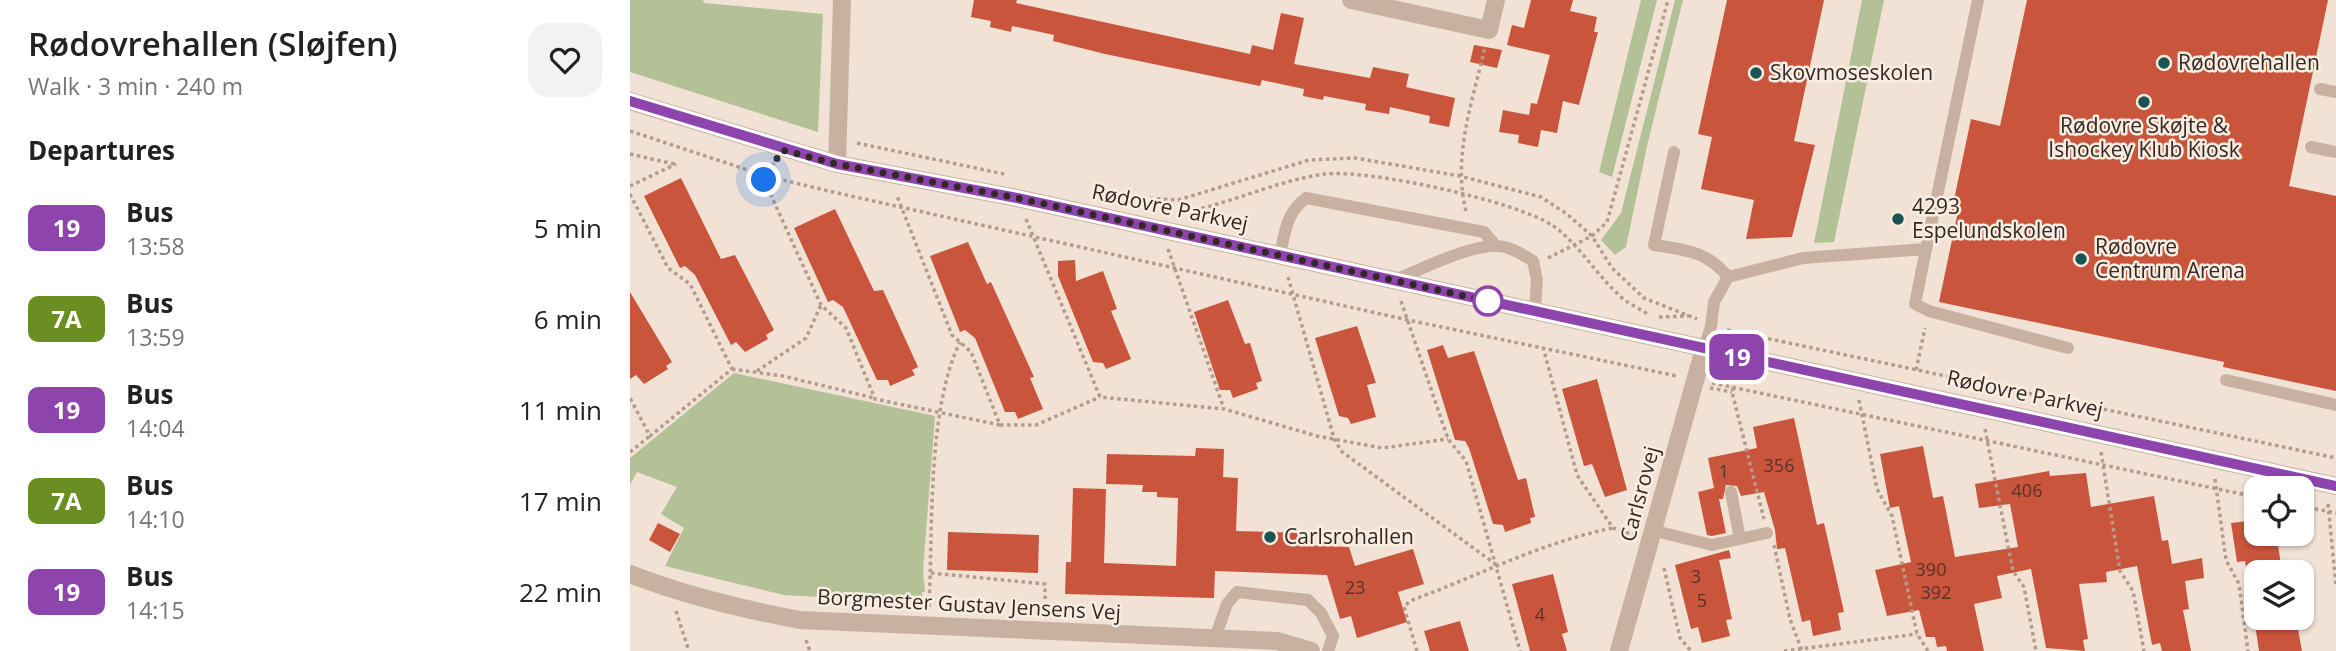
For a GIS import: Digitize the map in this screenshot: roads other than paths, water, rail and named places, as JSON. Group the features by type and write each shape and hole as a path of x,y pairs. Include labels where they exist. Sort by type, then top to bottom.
{"street":[{"path":"837,164 842,0"},
{"path":"1351,0 1489,30 1496,0"},
{"name":"Rødovre Parkvej","path":"630,101 782,150 837,164 1017,198 2331,485"},
{"name":"Carlsrovej","path":"1619,651 1704,349"},
{"name":"Borgmester Gustav Jensens Vej","path":"630,574 673,592 735,608 800,620 1277,641 1311,651"}],"lane":[{"path":"1978,0 1915,304 1929,311 2068,348"},
{"path":"2320,89 2336,92"},
{"path":"2311,147 2336,152"},
{"path":"1674,152 1654,245 1696,253 1714,260 1728,277"},
{"path":"1280,255 1288,216 1293,207 1306,198 1484,232 1496,246"},
{"path":"1394,280 1474,250 1496,246 1513,249 1532,261 1537,280 1535,311"},
{"path":"1704,349 1714,302 1728,277 1802,258 1926,249"},
{"path":"2226,380 2336,405"},
{"path":"1731,492 1740,539"},
{"path":"1651,543 1712,545 1768,533"},
{"path":"1215,638 1227,604 1237,592 1308,600 1321,613 1333,636 1328,651"}],"place":[{"name":"Rødovrehallen","path":"2164,63"},
{"name":"Skovmoseskolen","path":"1756,73"},
{"name":"Rødovre Skøjte & Ishockey Klub Kiosk","path":"2144,102"},
{"name":"4293 Espelundskolen","path":"1898,219"},
{"name":"Rødovre Centrum Arena","path":"2081,259"},
{"name":"Carlsrohallen","path":"1270,537"}]}
